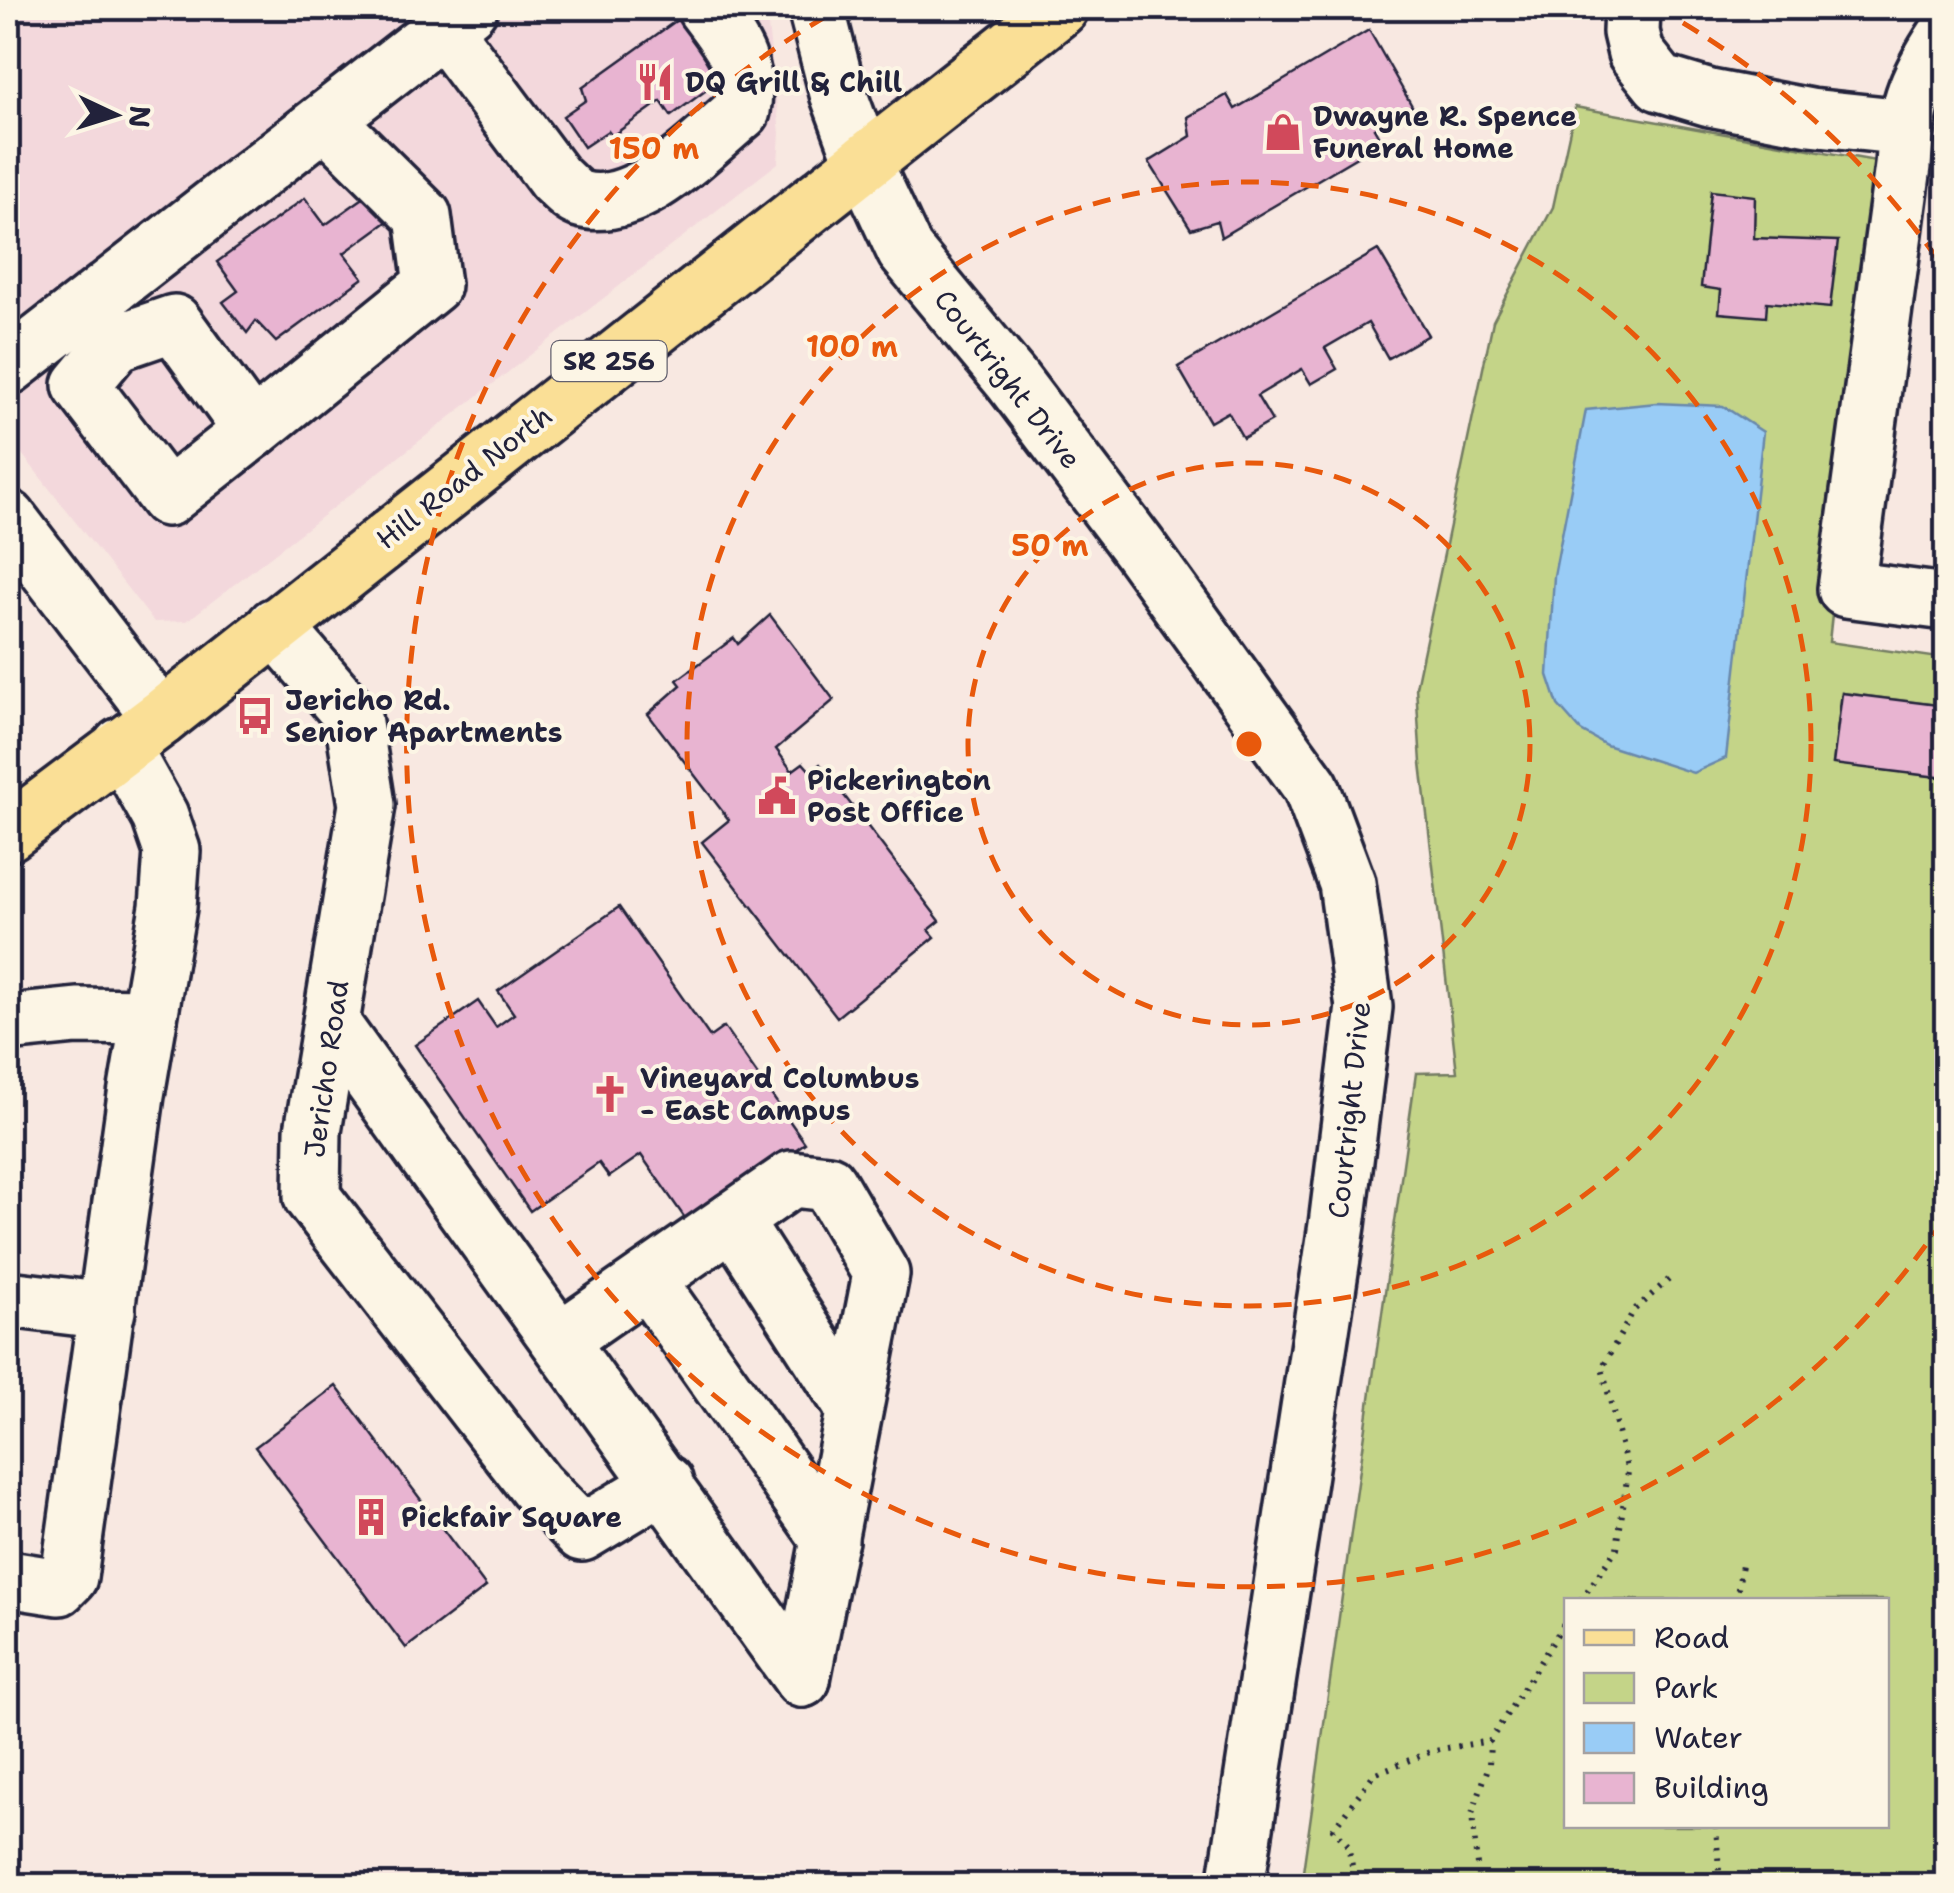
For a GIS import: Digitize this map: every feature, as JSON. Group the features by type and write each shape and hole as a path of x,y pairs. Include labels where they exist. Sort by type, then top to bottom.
{"main road":[{"name":"Hill Road North","path":"8,833 1060,8"}],"street":[{"path":"8,367 103,323 326,120 456,18 555,180 577,198 606,202 645,190 742,111 746,87 738,53 705,8"},
{"name":"Courtright Drive","path":"816,8 838,93 905,251 1104,502 1311,788 1348,883 1364,1007 1337,1225 1236,1886"},
{"path":"1632,8 1631,32 1636,53 1660,84 1710,98 1810,116 1905,128"},
{"path":"1935,8 1946,35 1920,74 1905,128 1846,590 1946,602"},
{"path":"103,323 81,385 166,498 432,285 423,216 326,120"},
{"path":"103,323 174,323 252,431"},
{"path":"8,518 141,732 172,851 168,907 69,1578 59,1587 8,1579"},
{"name":"Jericho Road","path":"274,626 352,717 367,805 313,1131 312,1197 536,1486 582,1533 665,1483"},
{"path":"8,1023 76,1016 149,1017"},
{"path":"331,1023 560,1340 665,1483 802,1679 880,1274 828,1183 792,1179 560,1340"},
{"path":"733,1220 854,1410"},
{"path":"647,1280 830,1540"},
{"path":"8,1299 107,1311"}],"path":[{"path":"1582,1598 1617,1548 1628,1472 1602,1368 1634,1310 1674,1275"},
{"path":"1736,1598 1743,1559"},
{"path":"1478,1886 1472,1814 1489,1765 1490,1741 1564,1624"},
{"path":"1356,1886 1348,1844 1333,1829 1374,1774 1435,1750 1490,1741"},
{"path":"1716,1828 1720,1886"}],"shaded area":[{"path":"8,8 766,8 780,133 778,163 187,621 154,622 8,436"}],"green space":[{"path":"1575,107 1881,162 1829,642 1946,659 1946,706 1842,693 1833,763 1946,778 1946,1885 1301,1886 1416,1073 1457,1072 1421,763 1416,687 1493,321 1553,207"}],"water":[{"path":"1657,403 1723,406 1763,432 1726,758 1693,773 1606,745 1581,731 1558,705 1548,675 1554,576 1586,410"}],"building":[{"name":"DQ Grill & Chill","path":"684,15 727,75 671,116 661,101 612,136 608,131 584,147 563,116 586,100 582,88"},
{"name":"Dwayne R. Spence Funeral Home","path":"1369,30 1412,106 1374,128 1382,142 1221,237 1217,221 1191,229 1149,162 1191,136 1188,117 1227,95 1235,109"},
{"path":"1711,191 1755,196 1754,238 1838,241 1830,308 1767,302 1766,317 1719,313 1721,290 1701,287"},
{"path":"369,194 388,221 344,253 363,278 276,342 256,321 247,333 223,302 238,291 217,262 305,198 325,225"},
{"path":"1378,250 1428,335 1388,358 1368,323 1325,348 1337,369 1311,384 1302,369 1257,396 1272,421 1243,438 1228,412 1210,422 1178,367"},
{"name":"Pickerington Post Office","path":"770,615 834,700 776,749 792,771 803,763 811,772 820,764 940,921 929,930 935,937 837,1017 702,842 729,820 648,714 681,685 677,680 734,638 738,644"},
{"path":"1842,693 1946,706 1946,778 1833,764"},
{"name":"Vineyard Columbus - East Campus","path":"619,907 710,1037 724,1027 805,1143 689,1224 641,1155 609,1177 599,1163 530,1211 415,1045 478,1001 496,1027 514,1014 498,991"},
{"name":"Pickfair Square","path":"336,1386 486,1587 406,1648 255,1447"}],"place":[{"name":"DQ Grill & Chill","path":"655,82"},
{"name":"Dwayne R. Spence Funeral Home","path":"1283,132"},
{"name":"Jericho Rd. Senior Apartments","path":"255,716"},
{"name":"Pickerington Post Office","path":"777,796"},
{"name":"Vineyard Columbus - East Campus","path":"610,1094"},
{"name":"Pickfair Square","path":"371,1517"}]}
